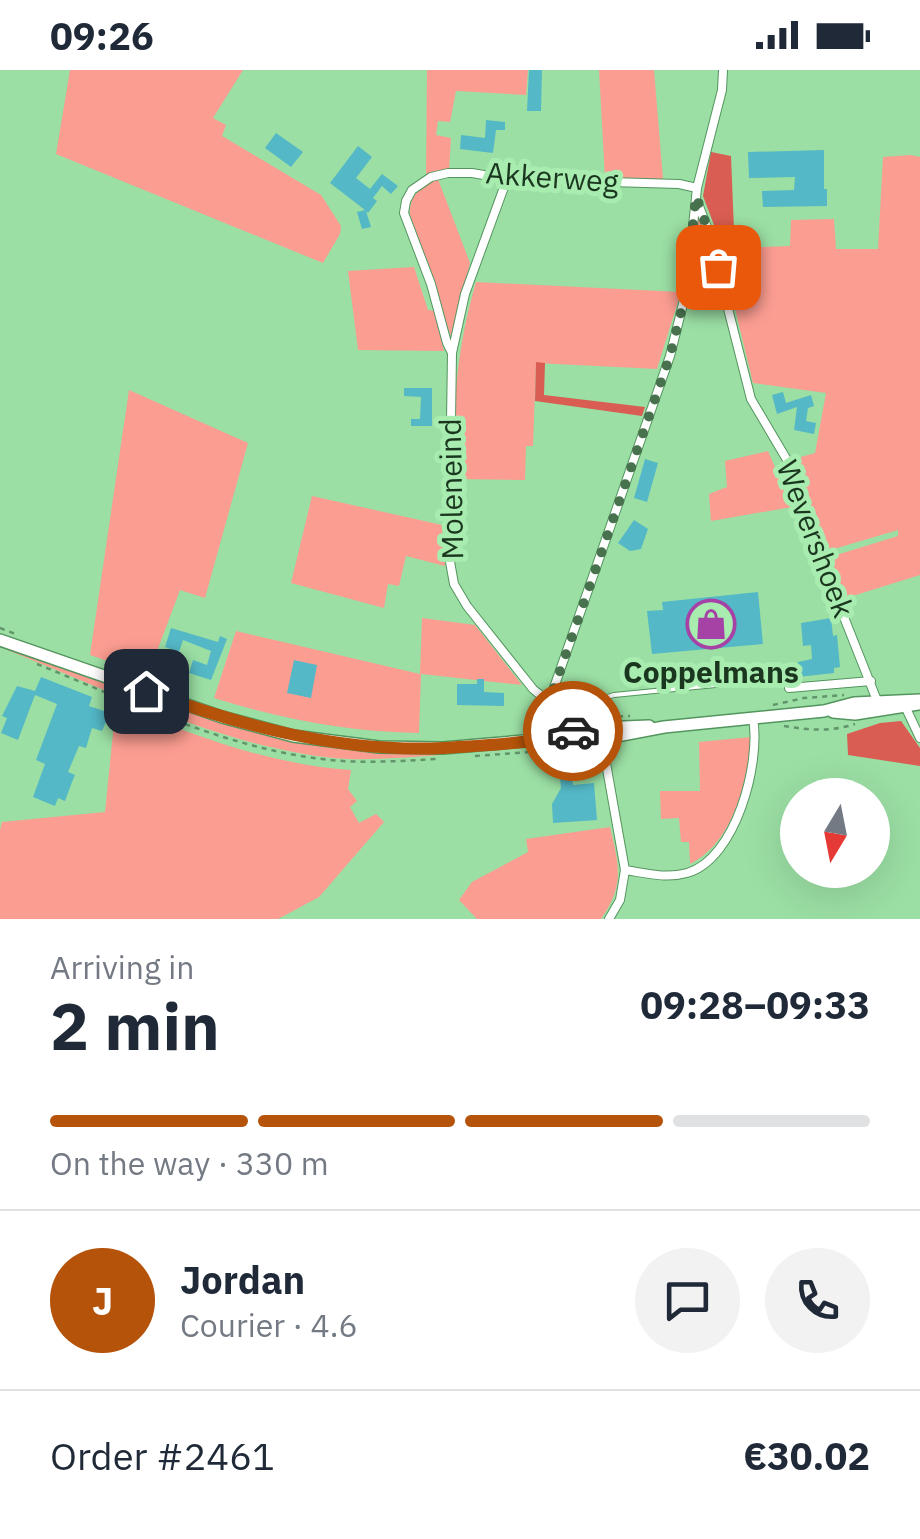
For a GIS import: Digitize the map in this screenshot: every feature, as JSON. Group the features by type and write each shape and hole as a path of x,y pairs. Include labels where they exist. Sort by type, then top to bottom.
{"main road":[{"path":"0,640 209,713 293,736 343,744 443,748 535,740 559,742 600,728 664,728 920,702"}],"street":[{"path":"609,919 620,900 625,870 596,707 589,701 550,700 670,356 686,292 696,192 722,90 723,70"},
{"name":"Akkerweg","path":"412,190 448,173 472,172 508,179 679,184 696,192"},
{"name":"Moleneind","path":"508,179 465,294 452,353 448,530 454,584 467,606 539,696 550,700"},
{"name":"Moleneind","path":"412,190 404,213 432,284 452,353"},
{"name":"Wevershoek","path":"696,192 751,399 790,466 815,544 879,706"},
{"path":"789,688 871,681"},
{"path":"904,704 920,738"},
{"path":"625,870 656,876 686,874 710,861 737,815 749,781 756,743 754,718"}],"lane":[{"path":"596,707 614,694 766,680"}],"path":[{"path":"0,628 17,634"},
{"path":"767,706 853,694"},
{"path":"600,728 636,716"}],"shaded area":[{"path":"70,70 243,70 213,118 226,125 222,136 321,195 341,226 323,263 56,154"},
{"path":"427,70 528,70 526,95 456,91 450,122 438,121 436,135 451,138 449,170 426,175"},
{"path":"599,70 654,70 663,180 605,178"},
{"path":"711,152 731,156 736,280 729,284 703,196"},
{"path":"883,157 920,157 920,575 846,598 830,557 898,536 898,530 827,551 794,459 815,453 826,393 753,383 730,288 736,280 735,248 790,246 791,220 834,219 836,249 878,249"},
{"path":"438,179 470,263 451,337 410,215 417,192"},
{"path":"697,212 719,289 690,299"},
{"path":"414,267 428,310 434,311 444,351 358,350 348,271"},
{"path":"476,282 681,292 657,369 536,363 533,446 526,446 525,480 452,479 457,380"},
{"path":"536,362 545,363 544,395 645,407 642,416 535,401"},
{"path":"129,390 248,443 205,598 180,590 148,675 90,655"},
{"path":"768,451 792,507 711,521 709,494 727,487 725,461"},
{"path":"312,496 442,525 445,566 406,556 399,586 388,584 384,608 291,583"},
{"path":"422,618 475,625 522,685 421,674 419,733 315,723 214,698 236,631 420,674"},
{"path":"7,650 18,650 219,721 440,751 440,755 348,759 263,745 175,718"},
{"path":"116,704 260,755 351,770 348,789 357,801 350,807 359,823 376,814 384,822 319,897 278,919 0,919 2,822 105,812"},
{"path":"901,721 920,748 920,766 848,755 847,734"},
{"path":"751,737 736,809 717,841 690,864 689,842 681,842 679,818 661,819 660,791 700,791 699,742"},
{"path":"610,827 617,885 601,919 477,919 459,900 472,882 528,852 526,839"}],"building":[{"path":"529,70 542,70 541,111 527,111"},
{"path":"486,120 505,122 505,130 496,130 493,153 460,149 461,135 485,138"},
{"path":"276,133 303,152 291,167 265,148"},
{"path":"358,146 372,157 356,178 370,189 382,174 398,186 391,194 382,186 373,198 377,201 366,211 371,227 362,229 357,212 365,210 330,183"},
{"path":"824,150 827,206 763,207 762,191 794,190 795,177 749,178 748,152"},
{"path":"404,388 432,388 432,426 411,426 411,419 420,419 421,397 404,396"},
{"path":"783,392 786,403 811,395 814,406 808,408 806,421 816,423 814,434 794,430 797,407 777,414 772,395"},
{"path":"645,459 658,463 647,502 634,498"},
{"path":"634,520 648,529 641,549 630,551 618,543"},
{"path":"758,592 763,644 652,654 647,611 663,610 662,602"},
{"path":"831,618 840,667 834,668 834,673 798,677 798,662 812,659 811,645 803,646 801,623"},
{"path":"171,628 218,642 220,636 227,639 211,680 189,673 193,660 207,665 211,651 183,640 179,652 165,647"},
{"path":"294,660 317,665 311,698 287,693"},
{"path":"41,677 92,697 89,706 110,713 102,731 92,728 86,748 79,746 68,772 75,775 65,801 58,798 55,806 33,797 45,764 36,760 57,704 35,695 18,740 1,733 7,718 2,716 17,686 35,691"},
{"path":"477,679 484,679 484,692 504,693 504,706 457,705 457,684 477,684"},
{"path":"572,776 573,785 594,783 597,820 553,823 552,804 561,788 560,777"}],"way so far":[{"path":"573,731 599,728 596,707 589,701 550,700 670,356 686,292 696,196 718,267"}],"place":[{"name":"Coppelmans","path":"711,624"}],"route":[{"path":"146,691 222,717 293,736 343,744 443,748 535,740 573,731"}]}
